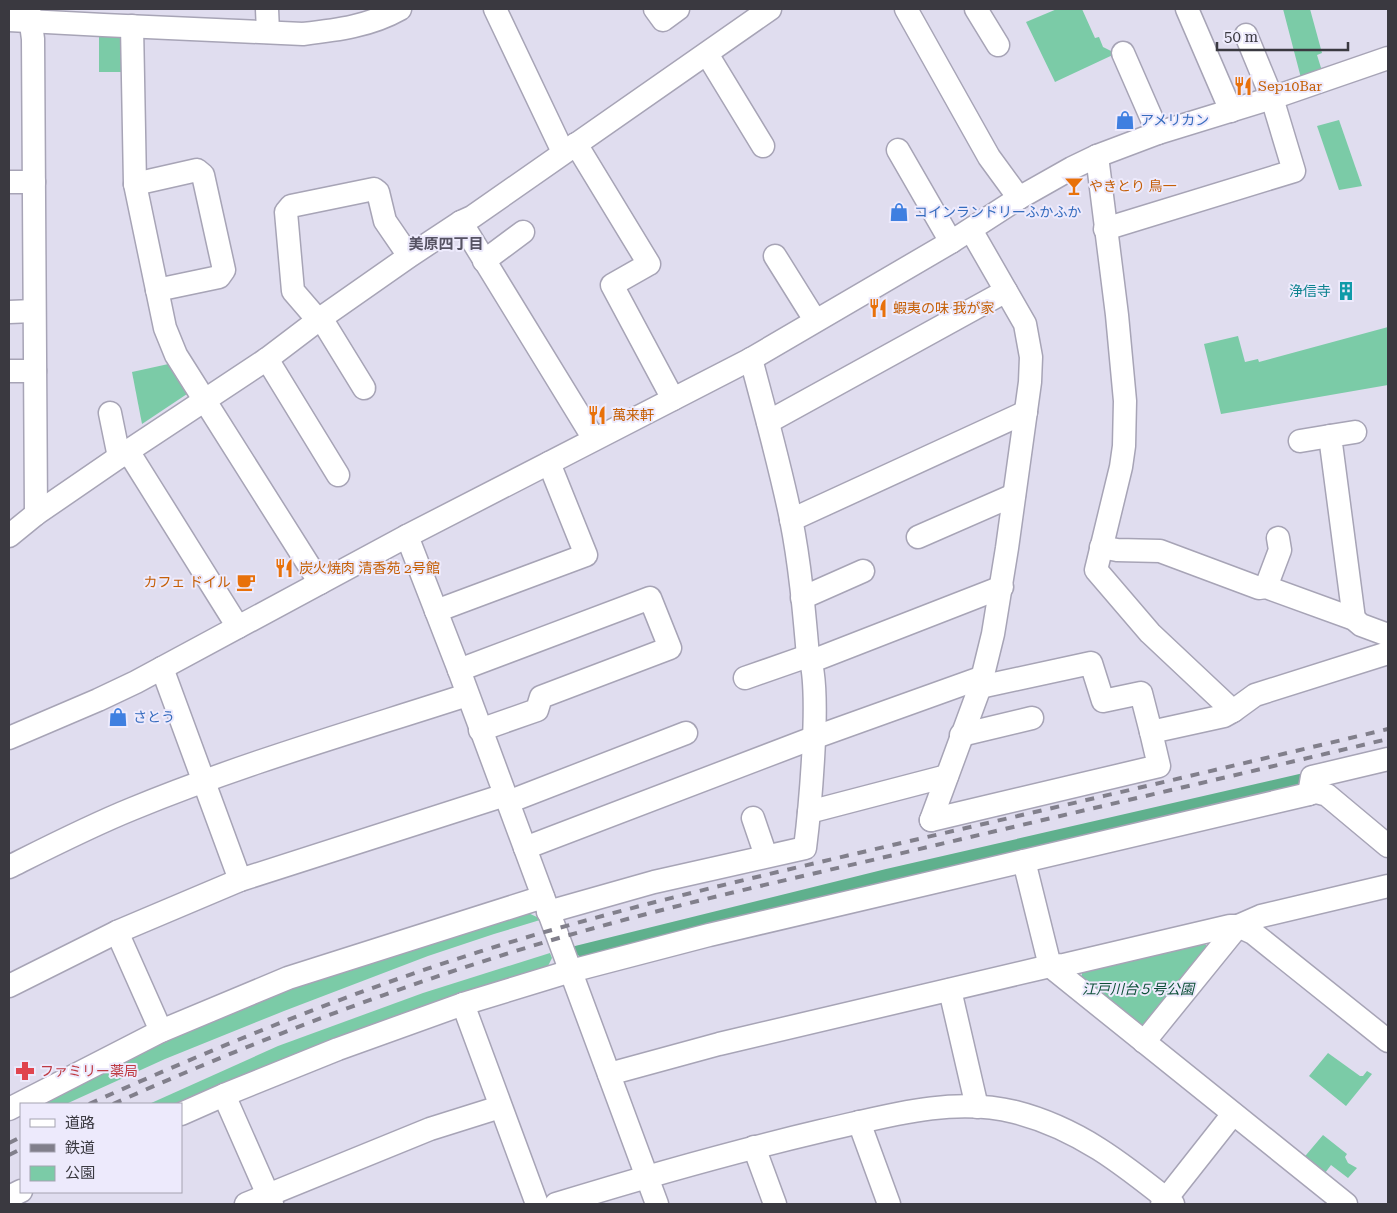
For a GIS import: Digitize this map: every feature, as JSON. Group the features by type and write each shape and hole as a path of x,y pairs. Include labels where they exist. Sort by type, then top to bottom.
{"street":[{"path":"266,9 268,32"},
{"path":"36,514 33,39 23,16 103,17 132,26 183,19 268,32 303,34 352,18 387,16 400,9"},
{"path":"495,9 570,148 648,264 612,285 673,399"},
{"path":"655,9 662,20 678,9"},
{"path":"9,536 36,514 267,359 319,319 409,256 461,222 472,217 770,9"},
{"path":"906,9 989,157 1019,198"},
{"path":"976,9 998,45"},
{"path":"1187,9 1230,111"},
{"path":"132,26 135,184 165,328 176,355 204,402 320,583"},
{"path":"1106,229 1294,171 1272,98 1246,35"},
{"path":"1123,53 1158,133"},
{"path":"707,54 763,146"},
{"path":"9,738 98,700 162,668 407,536 751,359 971,230 1019,198 1097,156 1158,133 1272,98 1388,58"},
{"path":"898,150 951,242"},
{"path":"1097,156 1117,315 1125,400 1124,446 1121,467 1096,570 1150,633 1233,711"},
{"path":"135,184 197,170 203,175 224,270 219,277 157,290"},
{"path":"9,182 34,182"},
{"path":"364,388 319,319 294,291 286,212 291,206 374,189 378,192 385,220 409,256"},
{"path":"461,222 594,439"},
{"path":"525,848 813,738 981,682 1092,663 1104,701 1141,693 1159,766 931,820 981,682 993,634 1002,587 1030,382 1031,357 1025,324 971,230"},
{"path":"484,261 523,232"},
{"path":"775,256 815,320"},
{"path":"768,422 1006,291"},
{"path":"9,312 34,311"},
{"path":"267,359 338,475"},
{"path":"21,1103 161,1031 288,978 546,905 805,848 809,812 815,697 791,520 751,359"},
{"path":"9,372 35,371"},
{"path":"791,520 1026,412"},
{"path":"110,413 124,454 238,627"},
{"path":"1300,441 1355,432"},
{"path":"1330,436 1354,619"},
{"path":"436,611 586,555 548,463"},
{"path":"918,537 1014,494"},
{"path":"407,536 459,670 657,1204"},
{"path":"1266,587 1280,550 1278,538"},
{"path":"1101,546 1118,550 1160,551 1259,588 1266,587 1354,619 1362,626 1388,635"},
{"path":"802,598 863,571"},
{"path":"745,678 810,658 1002,587"},
{"path":"459,670 650,598 670,648 541,697 537,710 480,730"},
{"path":"1151,732 1224,716 1255,695 1388,653"},
{"path":"162,668 240,880"},
{"path":"9,867 54,844 132,809 204,781 467,695"},
{"path":"961,735 1032,718"},
{"path":"9,986 117,932 240,880 506,798 686,734"},
{"path":"1309,794 1312,777 1388,759"},
{"path":"809,812 947,776"},
{"path":"182,1114 338,1049 463,1004 570,971 688,940 1316,792 1327,795 1388,846"},
{"path":"752,818 766,856"},
{"path":"1024,861 1050,966 1346,1204"},
{"path":"609,1074 718,1044 1050,966 1064,965 1222,927 1238,926 1261,916 1388,886"},
{"path":"1238,926 1253,933 1388,1042"},
{"path":"1144,1042 1238,926"},
{"path":"117,932 161,1031"},
{"path":"950,990 977,1107"},
{"path":"463,1004 536,1204"},
{"path":"224,1095 270,1199"},
{"path":"246,1204 270,1199 430,1129 500,1107"},
{"path":"556,1204 647,1176 754,1147 859,1122 932,1108 977,1107 1012,1112 1057,1126 1090,1143 1167,1202 1233,1114"},
{"path":"859,1122 889,1204"},
{"path":"754,1147 775,1204"},
{"path":"9,1198 20,1192"}],"green space":[{"path":"1057,9 1082,9 1095,38 1099,37 1103,47 1111,51 1115,49 1117,53 1055,82 1026,22"},
{"path":"1283,9 1310,9 1322,53 1317,55 1322,71 1301,78"},
{"path":"99,32 118,33 126,42 126,72 99,72"},
{"path":"1339,120 1362,186 1339,190 1317,126"},
{"path":"1388,327 1388,385 1221,414 1204,344 1238,336 1245,362 1258,359 1259,362"},
{"path":"173,363 188,387 187,394 142,424 132,372"},
{"path":"1308,772 1302,787 586,959 573,953 571,947 886,869"},
{"path":"524,911 540,920 428,956 284,1011 165,1059 68,1103 34,1103 149,1044 261,996"},
{"name":"江戸川台５号公園","path":"1200,941 1212,952 1147,1031 1080,984 1083,968"},
{"path":"550,953 552,958 545,972 182,1104 151,1103 278,1046 423,993"},
{"path":"1328,1053 1360,1076 1363,1076 1367,1071 1372,1074 1346,1106 1309,1076"},
{"path":"1323,1135 1347,1154 1345,1157 1348,1163 1357,1168 1348,1178 1331,1165 1322,1177 1301,1161"}],"railway":[{"path":"91,1103 190,1060 344,998 448,962 550,930 748,879 1388,729"},
{"path":"115,1103 307,1023 406,987 554,939 748,889 1388,739"},
{"path":"9,1143 20,1138"},
{"path":"9,1155 20,1150"}],"place":[{"name":"Sep10Bar","path":"1243,86"},
{"name":"アメリカン","path":"1125,120"},
{"name":"やきとり 鳥一","path":"1074,186"},
{"name":"コインランドリーふかふか","path":"899,212"},
{"name":"浄信寺","path":"1346,291"},
{"name":"蝦夷の味 我が家","path":"878,308"},
{"name":"萬来軒","path":"597,415"},
{"name":"炭火焼肉 清香苑 2号館","path":"284,568"},
{"name":"カフェ ドイル","path":"246,582"},
{"name":"さとう","path":"118,717"},
{"name":"ファミリー薬局","path":"25,1071"}],"district":[{"name":"美原四丁目","path":"446,244"}]}
